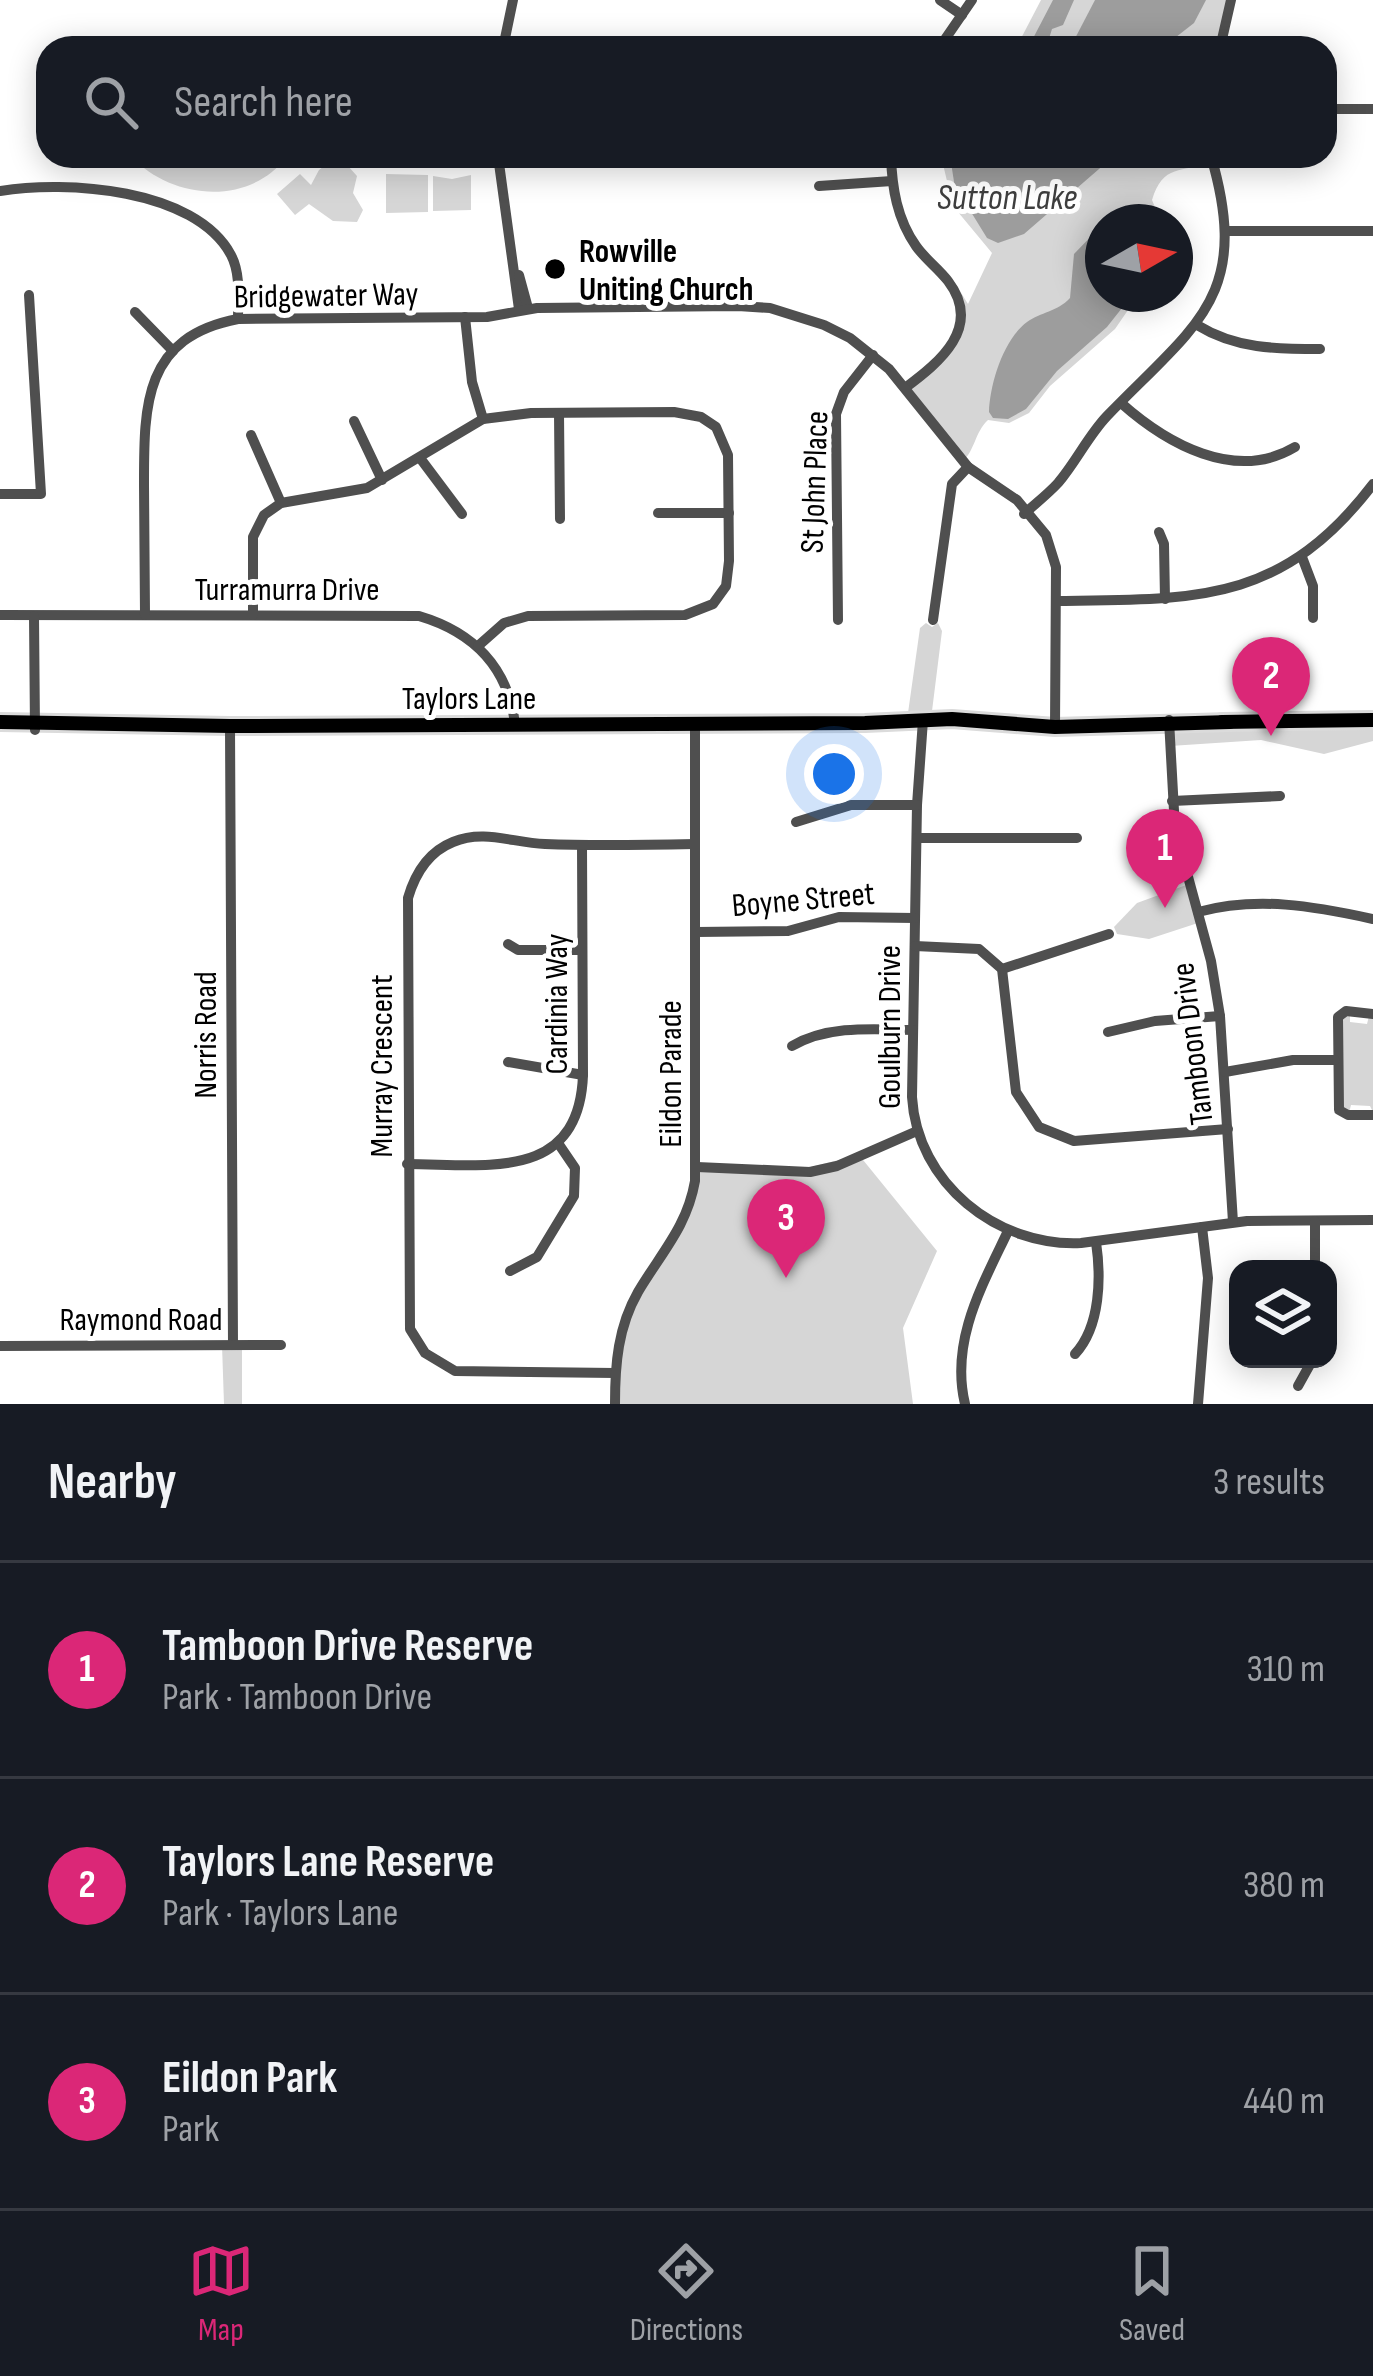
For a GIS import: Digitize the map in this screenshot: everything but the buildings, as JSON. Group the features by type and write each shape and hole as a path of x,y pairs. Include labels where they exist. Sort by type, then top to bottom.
{"main road":[{"name":"Taylors Lane","path":"0,726 1373,723"}],"street":[{"path":"506,36 514,0"},
{"path":"940,0 962,16"},
{"path":"948,36 972,0"},
{"path":"1223,36 1231,0"},
{"path":"1337,109 1373,109"},
{"path":"500,168 524,309"},
{"path":"891,168 907,232 950,284 961,315 947,354 905,388"},
{"path":"1026,512 1054,487 1121,403 1197,326 1216,288 1227,231 1215,168"},
{"path":"819,186 892,181"},
{"path":"0,191 103,190 142,196 175,210 209,231 231,256 238,279 238,320"},
{"path":"1227,231 1373,231"},
{"path":"0,494 40,494 29,295"},
{"name":"Bridgewater Way","path":"173,351 206,328 238,320 468,317 507,307 770,308 824,325 873,355 905,388 966,468 1026,512 1050,545 1056,580 1055,723"},
{"path":"135,312 173,351 154,380 145,408 145,616"},
{"path":"468,317 472,382 483,419"},
{"path":"1197,326 1253,347 1320,349"},
{"name":"St John Place","path":"838,620 836,413 844,392 873,355"},
{"path":"1121,403 1156,432 1201,454 1251,460 1294,447"},
{"path":"253,615 253,537 264,515 281,503 339,495 382,480 483,419 674,412 711,423 726,445 729,575 720,596 705,610 685,615 528,616 504,623 478,646 502,678 515,724"},
{"path":"560,413 560,519"},
{"path":"354,421 382,480"},
{"path":"250,435 281,503"},
{"path":"420,458 462,514"},
{"path":"933,620 952,484 966,468"},
{"path":"1056,601 1165,599 1238,586 1302,557 1355,508 1373,484"},
{"path":"658,513 729,513"},
{"path":"1159,532 1164,544 1165,599"},
{"path":"1302,557 1312,586 1313,618"},
{"name":"Turramurra Drive","path":"0,615 419,616 447,626 478,646"},
{"path":"34,616 35,726"},
{"name":"Eildon Parade","path":"615,1404 618,1344 630,1309 684,1222 697,1167 695,723"},
{"name":"Goulburn Drive","path":"919,723 912,1096 916,1131 947,1184 971,1208 1008,1231 1048,1242 1096,1242 1232,1222 1373,1220"},
{"name":"Tamboon Drive","path":"1169,723 1172,801 1181,855 1220,1016 1232,1222"},
{"name":"Norris Road","path":"230,726 233,1345"},
{"path":"1172,801 1280,796"},
{"path":"796,822 850,805 917,805"},
{"name":"Murray Crescent","path":"615,1373 465,1373 441,1366 414,1339 407,1317 406,909 419,870 442,848 471,836 582,845 695,844"},
{"path":"917,838 1077,838"},
{"name":"Cardinia Way","path":"558,1143 580,1107 583,1075 582,845"},
{"path":"1198,912 1237,904 1289,904 1373,916"},
{"name":"Boyne Street","path":"696,932 788,931 839,917 915,917"},
{"path":"1002,969 1109,934"},
{"path":"508,944 518,950 581,950"},
{"path":"915,946 980,949 1002,969 1016,1092 1039,1127 1074,1141 1228,1129"},
{"path":"1373,1014 1352,1010 1338,1017 1336,1060 1339,1110 1348,1115 1373,1114"},
{"path":"1108,1032 1155,1021 1220,1016"},
{"path":"792,1046 832,1032 913,1030"},
{"path":"1225,1072 1293,1060 1336,1060"},
{"path":"508,1062 583,1075"},
{"path":"697,1167 810,1172 837,1166 916,1131"},
{"path":"407,1164 516,1163 558,1143 577,1174 574,1196 537,1257 510,1271"},
{"path":"1315,1221 1315,1260"},
{"path":"1198,1404 1208,1278 1202,1227"},
{"path":"965,1404 961,1370 965,1328 1008,1231"},
{"path":"1075,1354 1087,1333 1100,1283 1096,1242"},
{"name":"Raymond Road","path":"0,1346 281,1345"},
{"path":"1298,1386 1308,1368"}],"shaded area":[{"path":"1041,0 1231,0 1223,36 1022,36"},
{"path":"145,168 275,168 253,184 210,192 167,182"},
{"path":"350,168 357,176 353,193 363,210 357,222 333,221 309,204 295,215 277,194 300,174 311,185 319,170"},
{"path":"944,168 1189,168 1162,180 1154,204 1085,204 1085,312 1127,312 1115,329 1050,386 1029,413 1009,423 988,420 963,461 905,388 952,343 957,318 953,280 968,304 992,253 953,206"},
{"path":"386,174 428,175 428,212 386,213"},
{"path":"471,175 471,210 433,211 433,176"},
{"path":"926,623 932,627 938,623 942,631 931,719 907,720 920,628"},
{"path":"1318,722 1373,727 1373,741 1324,754 1261,740 1170,746 1170,726"},
{"path":"1189,884 1201,922 1149,939 1117,934 1114,927 1137,903"},
{"path":"1350,1013 1350,1022 1367,1024 1369,1016 1373,1017 1373,1112 1370,1106 1351,1105 1349,1113 1340,1108 1340,1018"},
{"path":"859,1155 937,1251 903,1328 913,1404 615,1404 625,1323 671,1246 697,1167 790,1172"},
{"path":"222,1345 242,1345 242,1404 224,1404"}],"water":[{"path":"1053,0 1074,0 1063,25 1052,29 1050,36 1034,36"},
{"path":"1095,0 1206,0 1194,23 1177,36 1076,36"},
{"name":"Sutton Lake","path":"952,168 1100,168 1024,234 998,243 987,238 971,212 957,201"},
{"path":"1085,243 1085,312 1119,312 1057,371 1026,409 1008,419 993,418 989,412 999,363 1027,322 1070,298 1074,254"}],"place":[{"name":"Rowville Uniting Church","path":"555,269"},
{"name":"Taylors Lane Reserve","path":"1271,736"},
{"name":"Tamboon Drive Reserve","path":"1165,908"},
{"name":"Eildon Park","path":"786,1278"}]}
